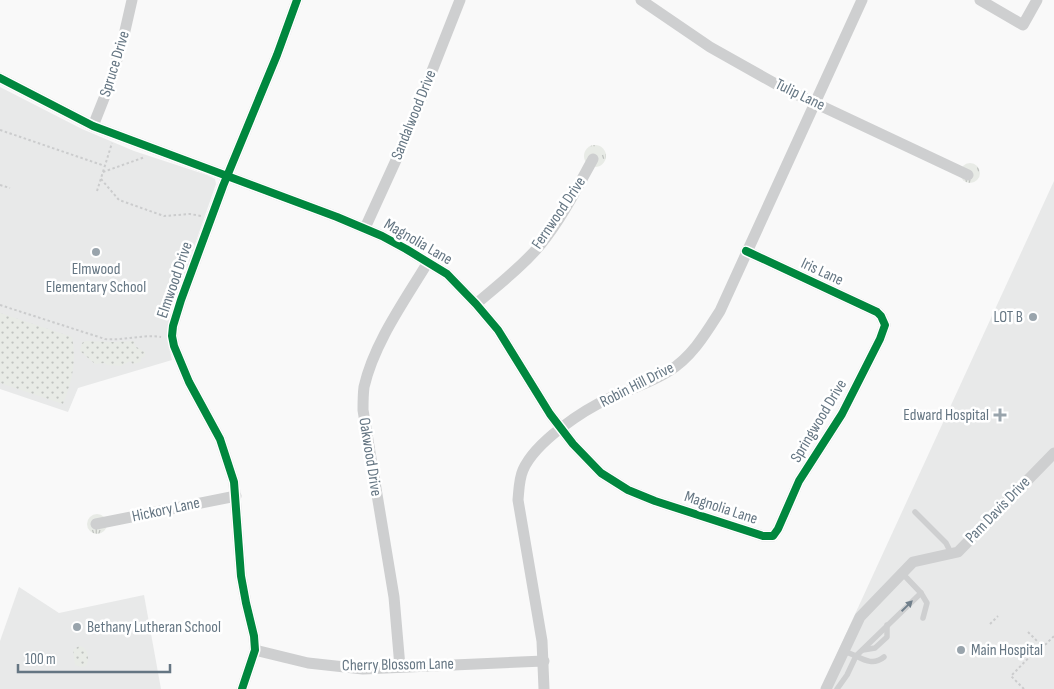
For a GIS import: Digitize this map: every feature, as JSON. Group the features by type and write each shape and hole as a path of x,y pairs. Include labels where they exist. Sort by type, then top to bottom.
{"street":[{"name":"Spruce Drive","path":"93,126 115,71 125,36 132,0"},
{"name":"Elmwood Drive","path":"242,689 255,650 242,576 236,496 220,439 179,361 172,336 176,313 227,175 277,55 297,0"},
{"name":"Sandalwood Drive","path":"365,228 402,146 460,0"},
{"name":"Tulip Lane","path":"641,0 742,66 783,88 968,175"},
{"name":"Robin Hill Drive","path":"544,689 544,661 538,613 522,521 519,489 524,469 533,454 561,429 590,408 659,377 680,363 697,346 720,311 862,0"},
{"path":"980,0 1023,25 1037,0"},
{"name":"Magnolia Lane","path":"0,78 93,126 337,216 390,240 428,262 447,274 498,330 550,414 594,467 628,490 655,501 754,534 773,536"},
{"name":"Fernwood Drive","path":"476,304 522,264 540,245 571,200 593,159"},
{"name":"Iris Lane","path":"746,251 877,312 884,320"},
{"name":"Oakwood Drive","path":"400,667 394,597 363,410 364,389 370,366 382,341 428,262"},
{"name":"Springwood Drive","path":"773,536 803,474 842,414 880,339 885,325 884,320"},
{"name":"Pam Davis Drive","path":"826,689 860,616 913,562 958,552 1054,453"},
{"name":"Hickory Lane","path":"96,524 236,496"},
{"name":"Cherry Blossom Lane","path":"255,650 308,662 363,669 544,661"}],"lane":[{"path":"915,512 946,542 951,553"},
{"path":"902,573 928,603 923,618"},
{"path":"837,689 847,675 856,656 921,593"},
{"path":"844,651 869,662 884,657"}],"path":[{"path":"0,130 105,166"},
{"path":"97,191 112,143"},
{"path":"103,172 148,156"},
{"path":"101,179 119,200 164,216 190,214 206,216"},
{"path":"0,185 10,188"},
{"path":"0,305 105,339 116,340 152,336 165,338"},
{"path":"990,624 998,616"},
{"path":"1028,632 1045,649"},
{"path":"1024,689 1011,676 1039,647 1046,644 1054,636"}],"shaded area":[{"name":"Elmwood Elementary School","path":"0,87 82,129 134,151 215,179 216,184 169,319 167,339 172,360 78,388 68,412 0,389"},
{"name":"Edward Hospital","path":"1054,181 1054,689 822,689 839,649"},
{"name":"Bethany Lutheran School","path":"19,587 59,613 144,595 161,689 0,689 0,641"}],"green space":[{"path":"595,145 605,152 606,156 599,166 595,167 585,160 584,156 591,146"},
{"path":"970,163 977,166 980,173 977,180 970,183 963,180 960,173 963,166"},
{"path":"0,313 72,337 73,371 63,404 0,383"},
{"path":"85,341 134,341 135,346 145,352 145,356 141,358 141,362 133,364 130,361 121,366 107,365 105,363 95,364 80,351 82,343"},
{"path":"93,514 101,514 107,520 107,528 101,534 93,534 87,528 87,520"},
{"path":"79,646 86,651 88,660 86,666 75,665 73,650"}],"cycle path":[{"path":"242,689 255,650 254,636 241,576 234,482 220,439 189,382 174,346 172,336 181,300 223,186 277,55 297,0"},
{"path":"0,78 93,126 337,217 382,236 406,249 447,274 476,304 498,330 550,414 573,444 601,473 628,490 655,501 763,536 773,536 778,529 799,481 842,414 880,339 885,325 877,312 746,251"}],"place":[{"name":"Elmwood Elementary School","path":"96,252"},
{"name":"LOT B","path":"1033,317"},
{"name":"Edward Hospital","path":"1000,415"},
{"name":"Bethany Lutheran School","path":"77,627"},
{"name":"Main Hospital","path":"961,650"}]}
